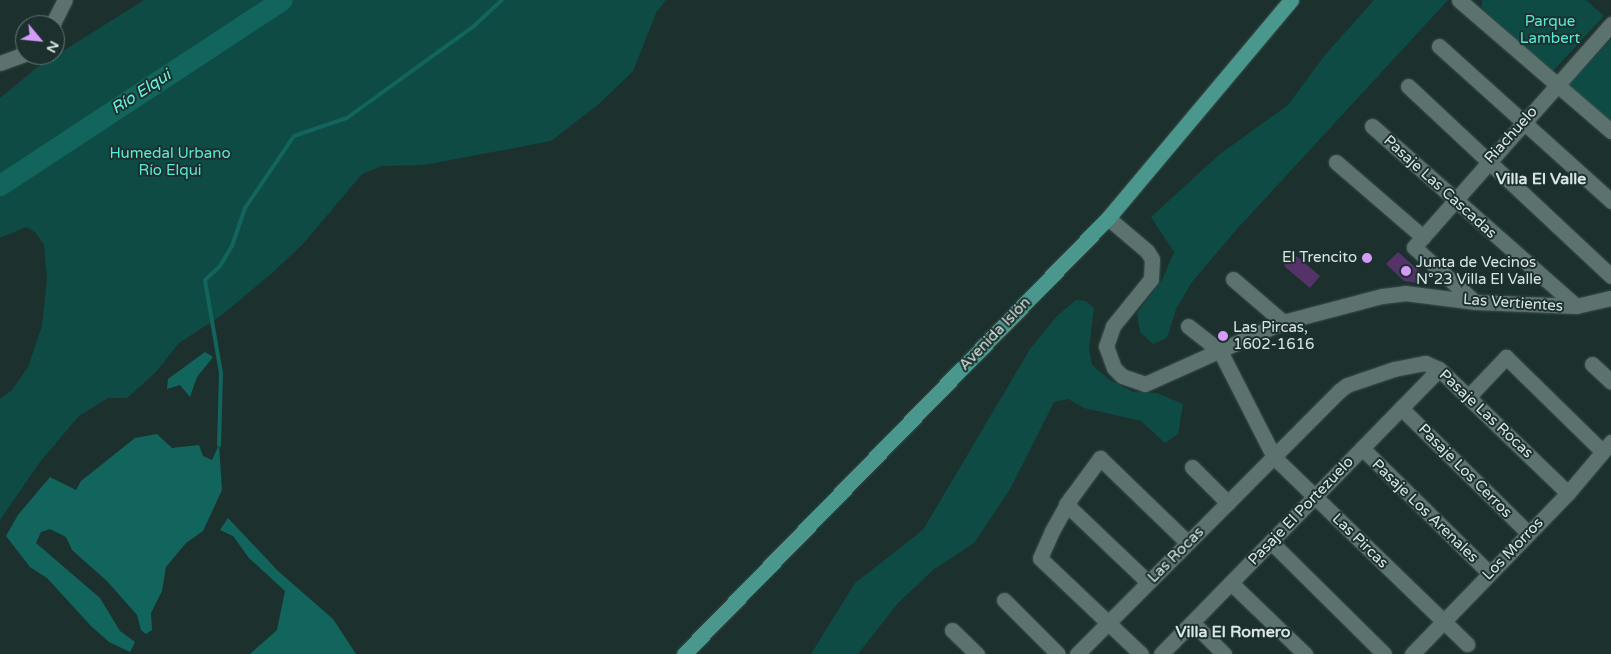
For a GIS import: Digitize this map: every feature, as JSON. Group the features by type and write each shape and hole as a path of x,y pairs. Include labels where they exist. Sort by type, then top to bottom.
{"main road":[{"name":"Avenida Islón","path":"684,654 1108,218 1291,0"}],"street":[{"path":"1459,0 1558,83 1611,131"},
{"path":"55,15 58,2"},
{"name":"Riachuelo","path":"1418,242 1488,160 1611,24"},
{"path":"1439,46 1611,201"},
{"path":"0,62 15,57"},
{"path":"1408,86 1611,276"},
{"name":"Pasaje Las Cascadas","path":"1372,126 1576,306"},
{"path":"1336,162 1418,242 1475,302"},
{"name":"Las Vertientes","path":"1108,218 1147,251 1153,268 1144,291 1107,336 1106,346 1114,368 1133,382 1145,384 1283,322 1382,296 1405,293 1475,302 1576,306 1611,298"},
{"path":"1233,279 1283,322"},
{"path":"1188,326 1220,351"},
{"name":"Las Pircas","path":"1220,351 1274,456 1467,644"},
{"path":"1469,396 1506,357 1607,447"},
{"name":"Pasaje Las Rocas","path":"1274,456 1347,386 1394,369 1425,363 1440,369 1568,493"},
{"path":"1592,364 1611,382"},
{"name":"Pasaje El Portezuelo","path":"1162,654 1440,369"},
{"name":"Pasaje Los Cerros","path":"1401,408 1528,534"},
{"name":"Los Morros","path":"1412,654 1568,493 1607,447"},
{"name":"Pasaje Los Arenales","path":"1362,448 1489,573"},
{"name":"Las Rocas","path":"1077,654 1274,456"},
{"path":"1141,654 1040,558 1066,504 1100,458 1188,543"},
{"path":"1192,467 1228,502"},
{"path":"1066,504 1148,582"},
{"path":"1271,542 1384,654"},
{"path":"1232,583 1305,654"},
{"path":"1004,600 1058,654"},
{"path":"1193,623 1224,654"},
{"path":"952,630 977,654"}],"green space":[{"name":"Humedal Urbano Río Elqui","path":"144,0 666,0 656,13 633,71 600,103 551,141 424,165 382,166 362,174 303,244 222,315 179,343 155,373 127,398 108,398 79,416 40,462 0,520 0,399 12,390 28,367 42,326 47,278 44,245 36,233 26,227 0,238 0,98 41,65 65,65 65,50"},
{"path":"1374,0 1448,0 1237,229 1192,282 1176,309 1167,338 1153,344 1140,332 1137,313 1162,280 1174,252 1151,217 1220,154 1288,105 1325,55"},
{"name":"Parque Lambert","path":"1482,0 1586,0 1604,16 1552,72 1482,8"},
{"name":"Parque Lambert","path":"1611,39 1611,127 1567,87"},
{"path":"1076,300 1086,301 1094,308 1089,348 1092,365 1110,380 1133,392 1157,393 1183,404 1178,434 1165,443 1141,421 1084,408 1068,399 1054,402 1010,489 974,543 933,570 898,603 858,654 811,654 855,583 923,530 1030,349 1057,316"}],"shaded area":[{"path":"205,352 213,357 197,377 190,397 180,385 167,389 168,379"},
{"path":"157,434 172,448 199,445 203,456 212,460 219,445 222,490 203,531 186,543 166,567 162,591 151,613 152,630 146,634 141,630 137,615 107,581 72,550 66,537 50,529 41,532 36,543 100,598 120,631 135,642 130,652 109,642 91,626 47,578 30,567 6,536 18,515 50,477 76,490 81,481 135,438"},
{"path":"228,518 278,571 333,619 356,654 250,654 277,630 285,591 249,558 233,536 220,530"}],"building":[{"name":"Junta de Vecinos N°23 Villa El Valle","path":"1398,252 1425,276 1418,283 1404,281 1386,264"},
{"path":"1294,254 1320,276 1310,288 1284,266"}],"waterway":[{"name":"Río Elqui","path":"0,185 282,0"},
{"path":"219,445 221,373 205,280 220,266 232,246 245,208 294,136 347,118 474,26 502,0"}],"place":[{"name":"El Trencito","path":"1367,258"},
{"name":"Junta de Vecinos N°23 Villa El Valle","path":"1406,271"},
{"name":"Las Pircas, 1602-1616","path":"1223,336"}],"district":[{"name":"Villa El Valle","path":"1541,179"},
{"name":"Villa El Romero","path":"1233,632"}]}
